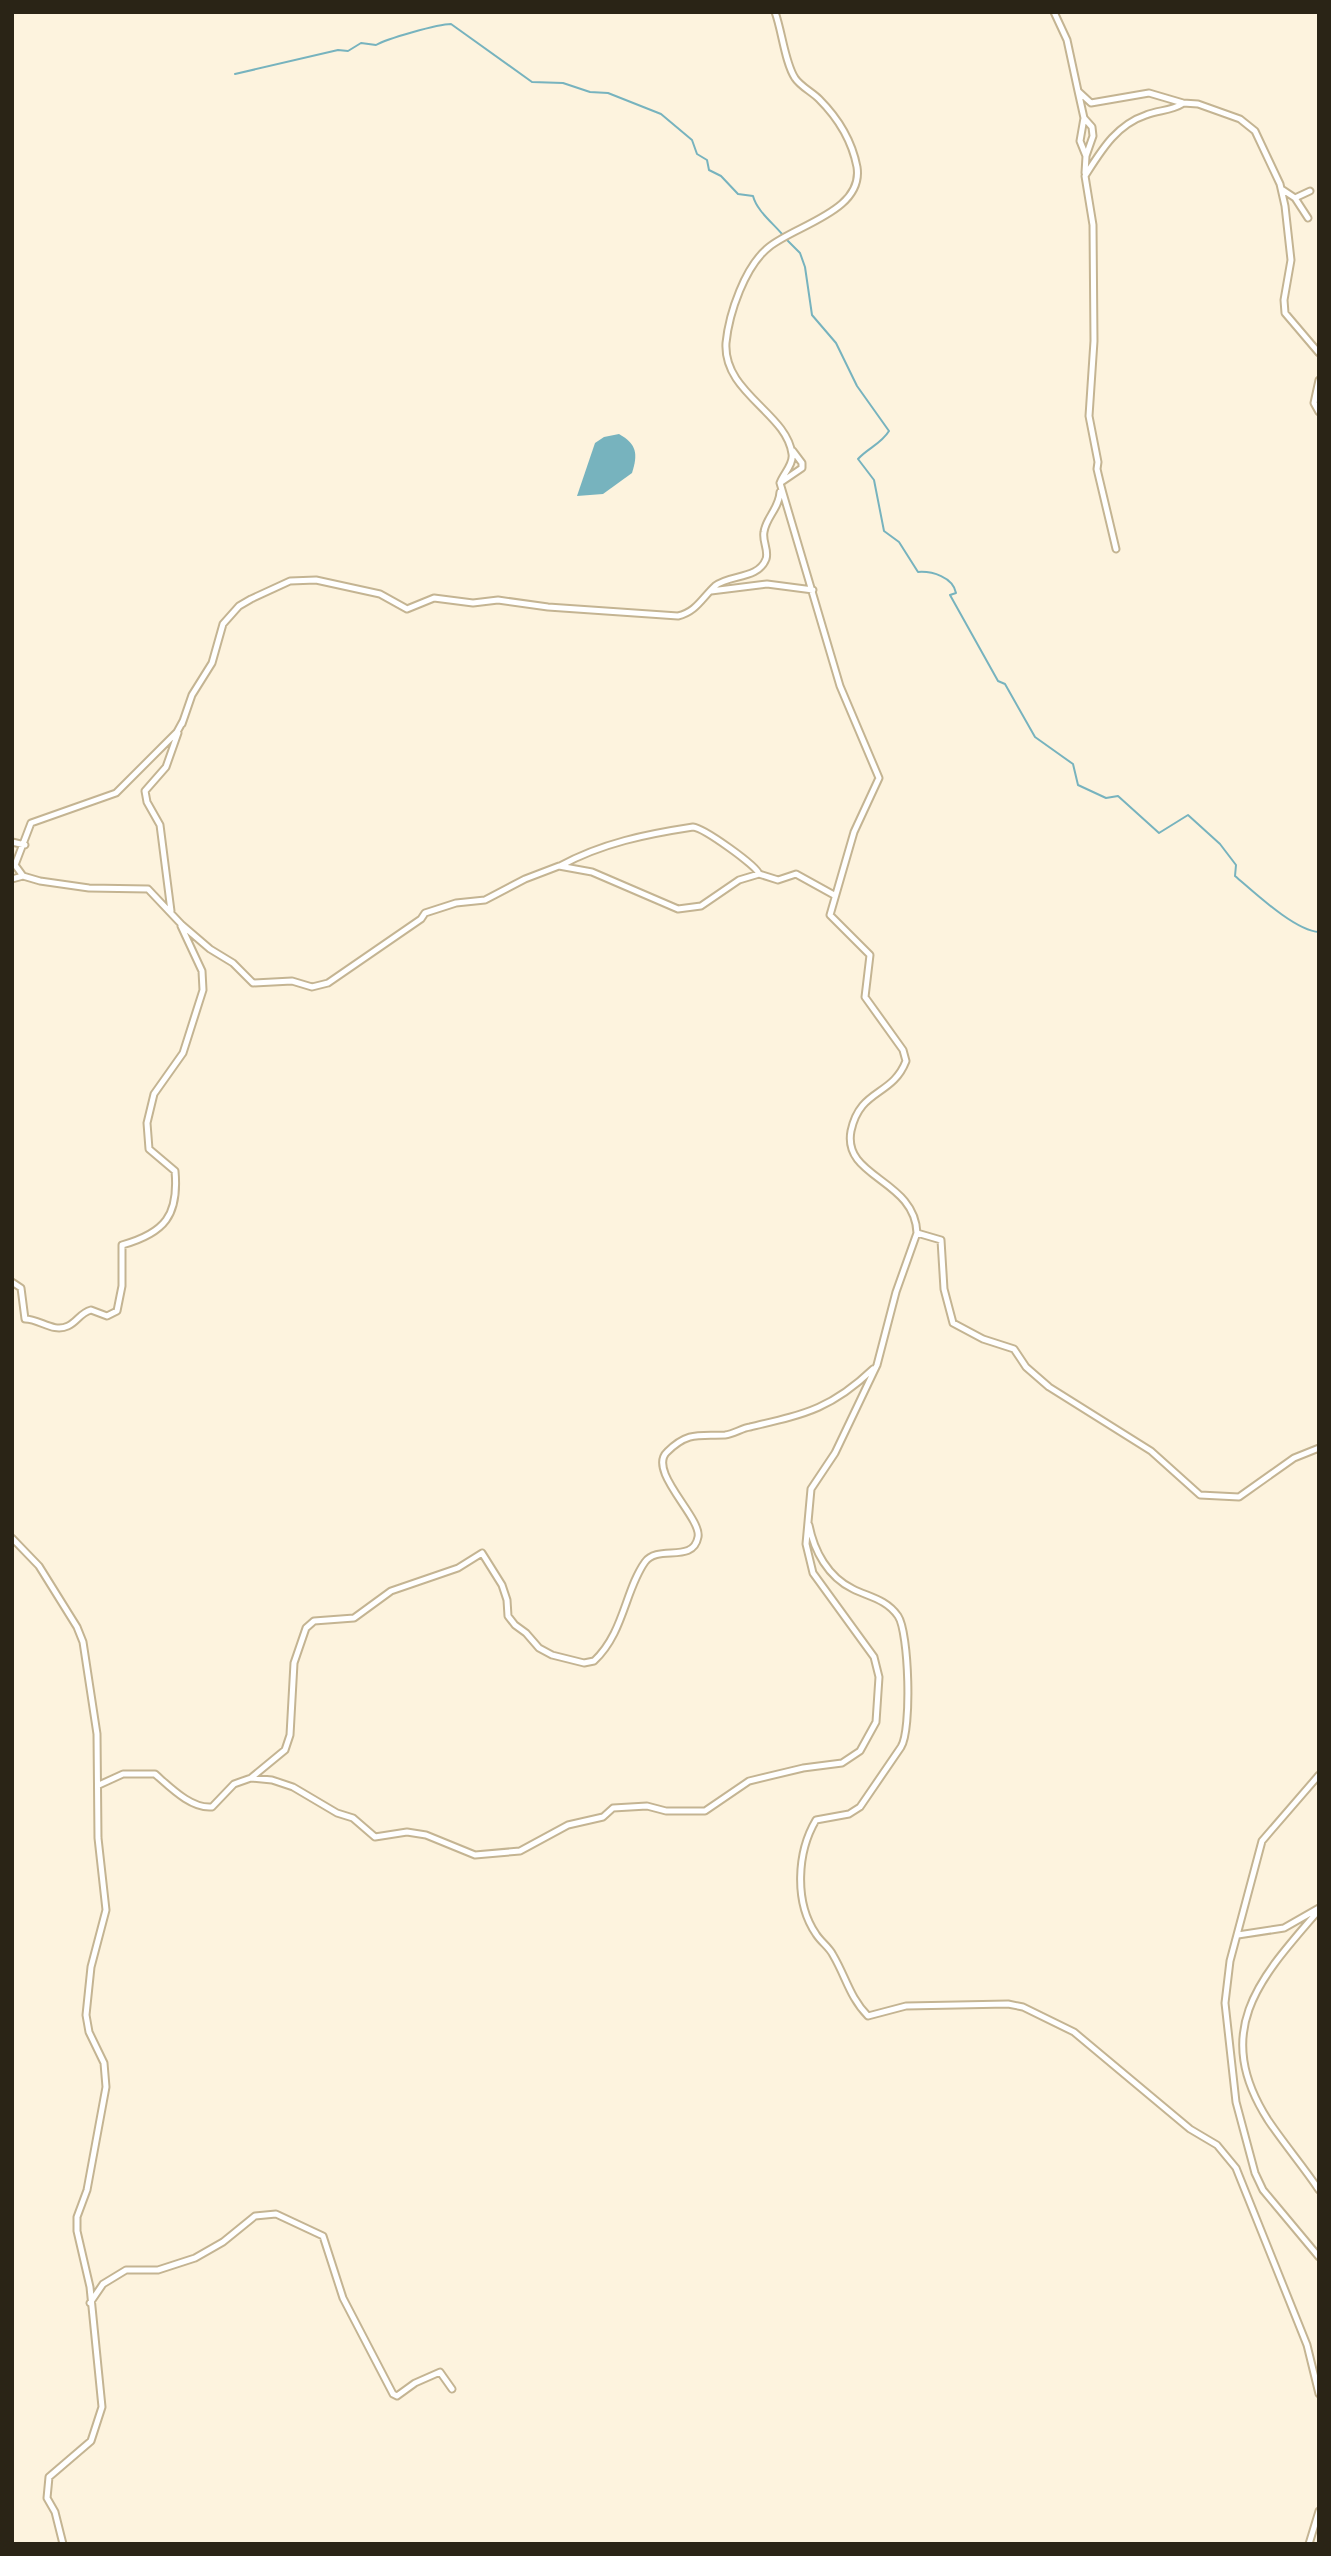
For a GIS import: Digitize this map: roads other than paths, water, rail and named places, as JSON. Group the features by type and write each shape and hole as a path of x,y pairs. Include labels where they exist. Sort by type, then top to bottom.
{"street":[{"path":"775,12 794,78 839,121 857,166 857,179 850,198 767,248 746,280 726,346 741,388 771,419 800,458 802,468 780,484"},
{"path":"1054,12 1067,40 1084,118 1080,142 1086,156"},
{"path":"1078,90 1093,103 1142,93 1198,104 1245,121 1265,147 1284,192 1295,198 1308,218"},
{"path":"1085,176 1102,149 1125,125 1144,115 1172,109 1183,103"},
{"path":"1084,118 1092,127 1093,136 1086,156 1085,176 1093,225 1094,341 1089,416 1097,469 1116,549"},
{"path":"1280,184 1291,260 1283,309 1289,321 1314,343 1319,353"},
{"path":"1295,198 1310,191"},
{"path":"1319,380 1314,398 1319,412"},
{"path":"171,915 160,825 147,802 145,791 166,767 192,695 212,663 223,624 239,606 290,582 316,580 360,588 390,598 407,609 433,598 473,603 498,600 666,617 687,614 721,582 751,573 764,563 764,533 775,513 780,484 792,458 789,446"},
{"path":"251,1778 293,1787 353,1818 375,1837 407,1832 426,1835 475,1855 520,1851 568,1825 603,1817 612,1808 647,1806 667,1811 705,1811 749,1781 803,1768 842,1763 860,1751 876,1722 880,1706 879,1677 874,1657 813,1573 806,1544 811,1489 835,1453 877,1366 896,1292 917,1233 917,1222 901,1195 857,1161 850,1151 851,1129 862,1104 888,1087 902,1069 906,1058 902,1048 865,998 864,980 872,959 860,942 831,917 834,895 841,884 859,819 879,778 840,686 780,484"},
{"path":"711,591 767,584 813,590"},
{"path":"23,876 15,862 25,845 31,823 116,793 177,733 183,721"},
{"path":"12,879 23,876 89,888 143,888 154,895 171,915 210,949 233,963 253,983 292,981 318,986 338,977 372,955 421,919 425,913 456,903 485,900 525,878 581,855 639,836 701,827 717,837 731,852 756,867 760,874"},
{"path":"12,842 25,845"},
{"path":"559,866 592,872 678,909 701,906 726,887 760,874 778,880 796,874 834,895"},
{"path":"12,1282 21,1288 25,1319 36,1319 48,1327 63,1328 91,1310 107,1316 117,1311 122,1286 122,1245 145,1238 158,1228 175,1206 175,1171 149,1149 147,1123 154,1094 183,1054 190,1039 203,990 202,971 181,923"},
{"path":"917,1233 942,1240 944,1289 949,1315 955,1325 1014,1349 1026,1367 1049,1387 1151,1451 1198,1494 1215,1498 1239,1497 1258,1487 1294,1458 1319,1448"},
{"path":"99,1785 123,1774 156,1774 174,1791 206,1808 212,1807 234,1784 251,1778 285,1750 290,1735 294,1663 306,1628 314,1621 354,1619 391,1591 458,1568 481,1553 502,1585 508,1600 508,1616 514,1625 526,1633 539,1648 552,1655 584,1663 594,1661 622,1618 645,1562 654,1555 685,1552 693,1548 698,1537 695,1523 676,1496 662,1463 664,1454 677,1444 701,1433 727,1435 828,1405 877,1366"},
{"path":"808,1522 812,1542 830,1572 850,1588 885,1602 899,1618 908,1694 906,1740 874,1788 860,1807 849,1814 816,1820 804,1845 800,1860 803,1904 814,1933 828,1947 848,1991 868,2016 917,2005 1008,2004 1023,2007 1074,2032 1190,2129 1217,2145 1236,2168 1307,2346 1319,2394"},
{"path":"12,1538 39,1566 83,1642 97,1734 98,1838 106,1910 91,1967 86,2015 89,2032 104,2063 106,2087 88,2190 77,2217 77,2231 90,2287 102,2407 90,2441 49,2477 47,2498 55,2512 63,2544"},
{"path":"1319,1775 1262,1841 1230,1961 1225,2003 1236,2102 1255,2173 1263,2190 1319,2258"},
{"path":"1238,1935 1261,1934 1284,1928 1319,1909"},
{"path":"1319,1909 1273,1962 1254,1992 1242,2036 1247,2074 1268,2119 1319,2190"},
{"path":"90,2303 103,2284 126,2270 173,2267 223,2242 255,2216 276,2214 323,2236 343,2298 393,2394 397,2396 415,2383 440,2372 452,2389"},
{"path":"1310,2544 1319,2511"}],"water":[{"path":"619,434 635,450 632,473 603,494 577,496 595,443 604,437"}],"waterway":[{"path":"235,74 338,50 348,51 361,43 376,45 412,32 451,24 532,82 563,83 590,92 608,93 661,114 692,140 697,154 707,160 709,170 721,176 738,194 753,196 761,211 782,234"},
{"path":"786,239 800,253 805,267 812,315 836,343 857,386 889,431 858,459 874,480 884,531 899,542 918,572 935,574 954,587 956,593 950,595 998,681 1005,684 1035,737 1073,764 1078,785 1106,798 1118,796 1159,833 1188,815 1220,844 1236,865 1235,876 1287,918 1309,930 1319,932"}]}
